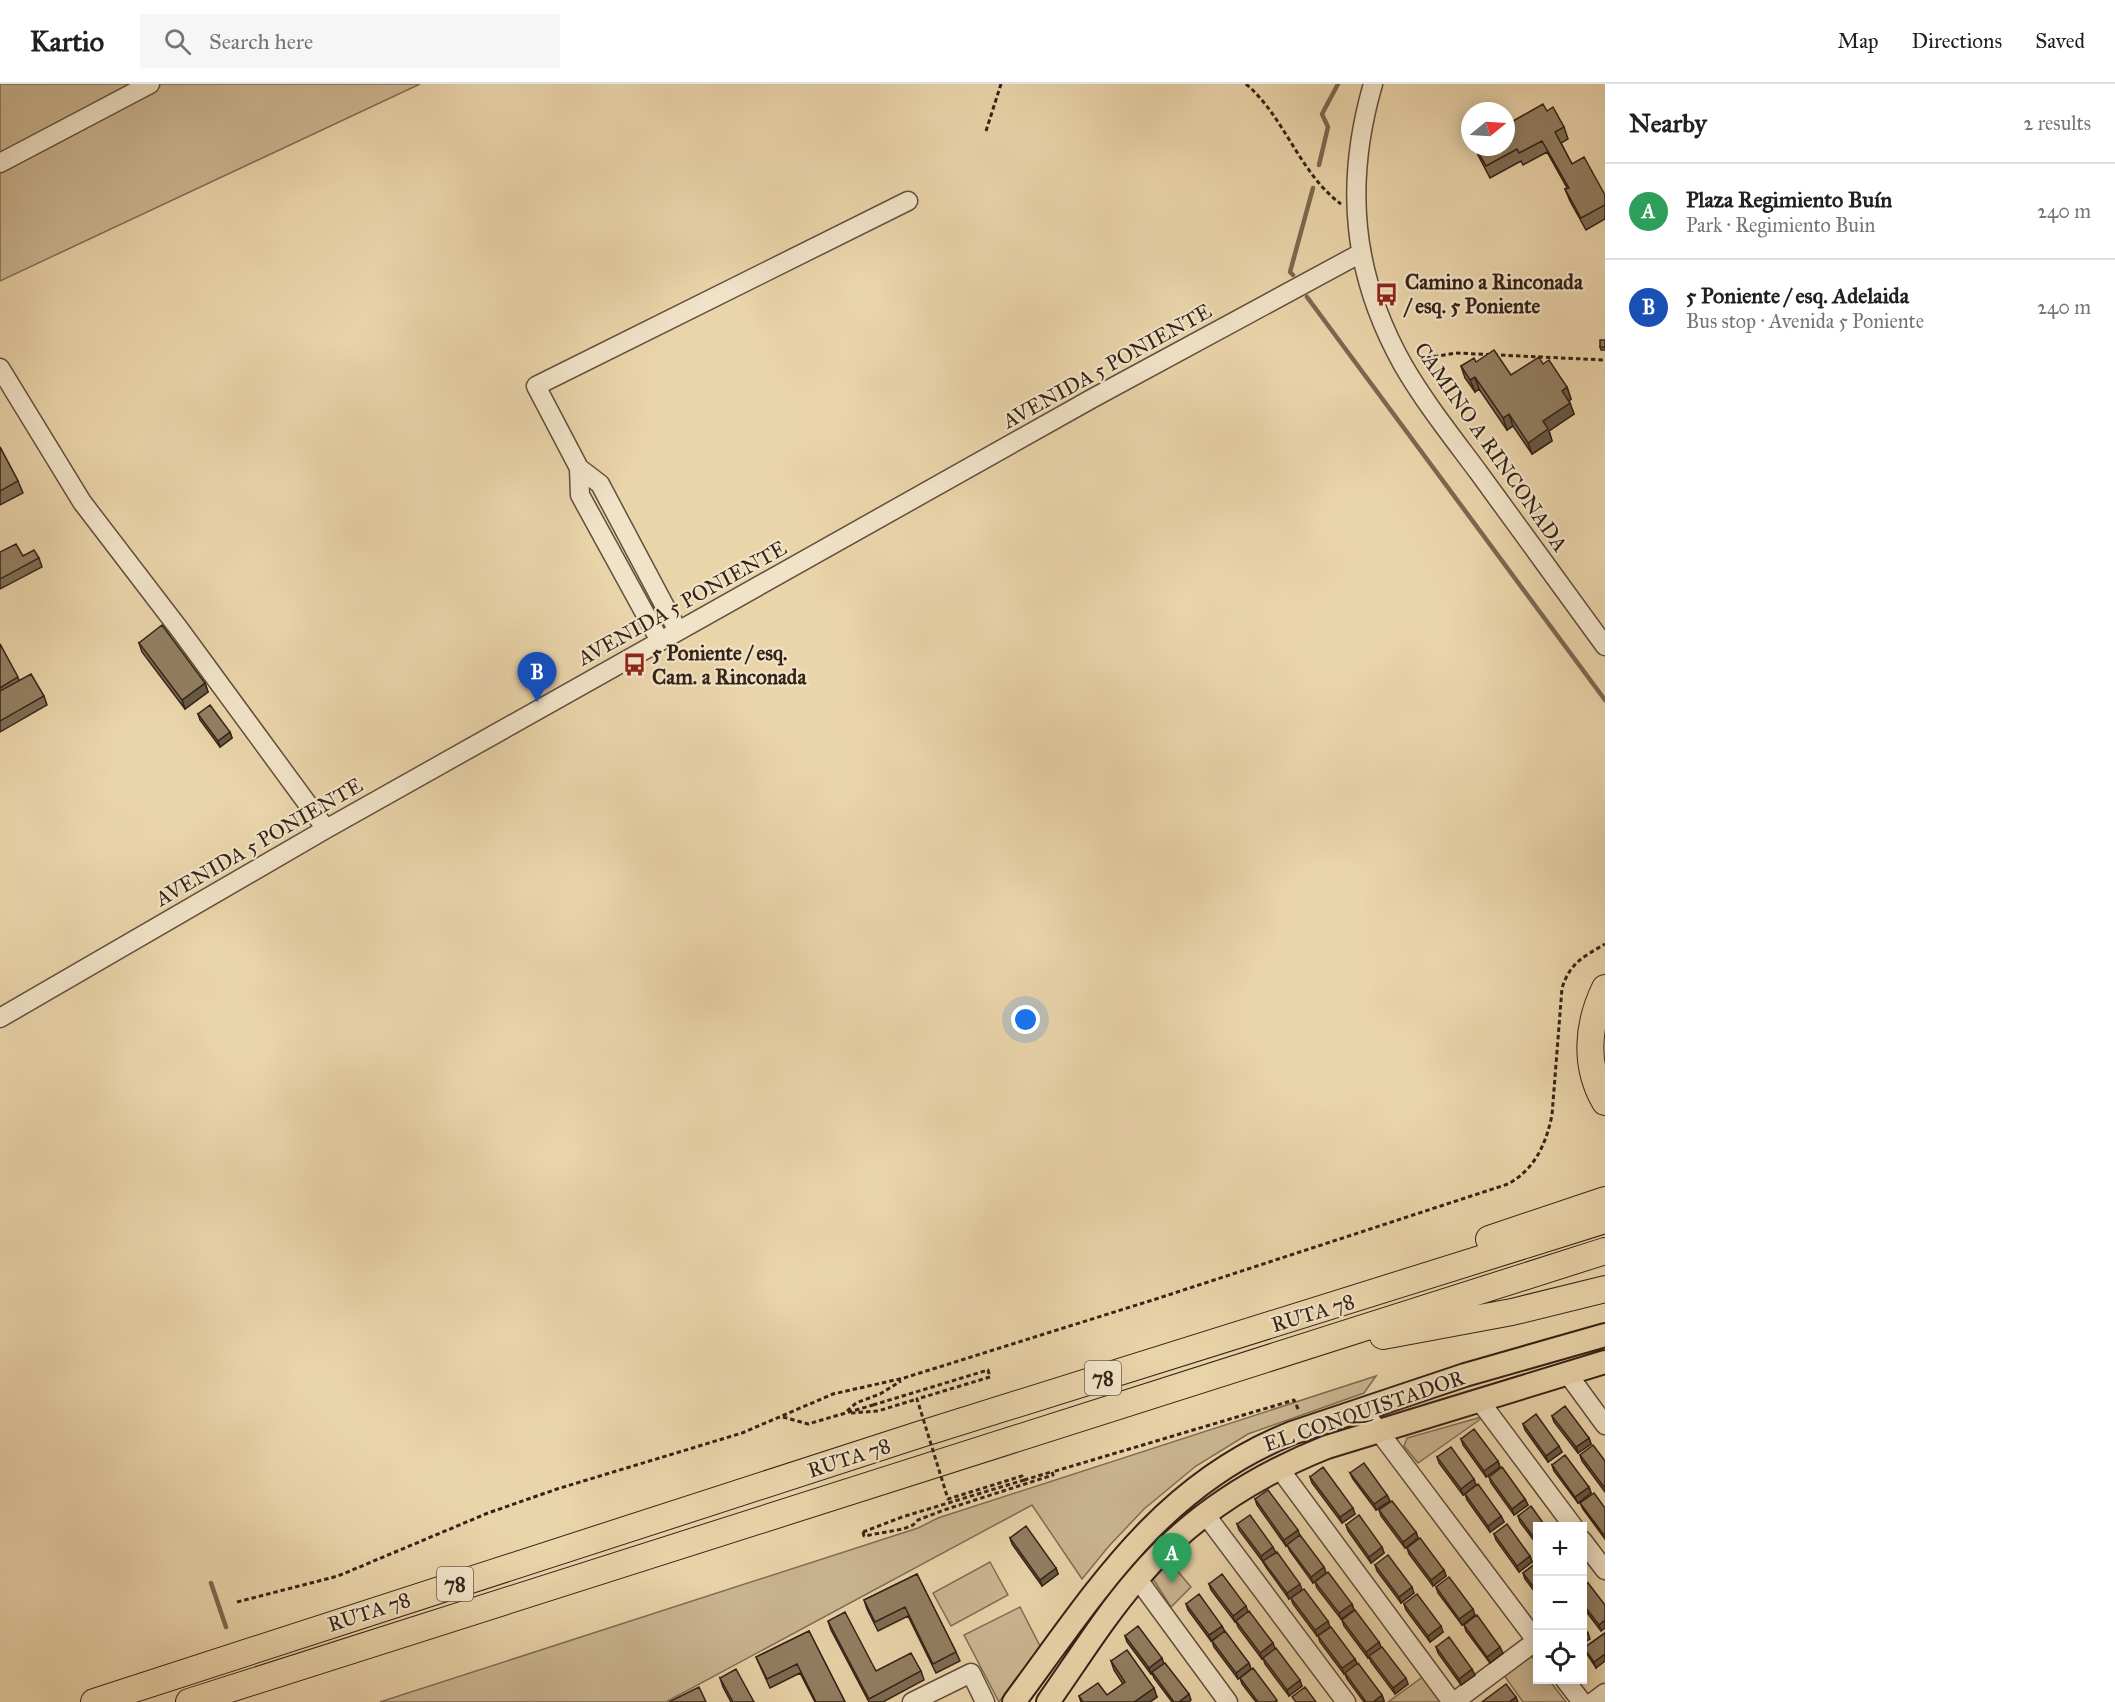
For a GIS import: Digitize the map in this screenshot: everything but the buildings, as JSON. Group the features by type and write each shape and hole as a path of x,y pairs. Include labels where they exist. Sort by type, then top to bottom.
{"highway":[{"path":"1605,988 1593,1017 1590,1045 1592,1068 1605,1102"},
{"path":"1289,1320 1360,1287 1605,1200"},
{"name":"RUTA 78","path":"94,1702 918,1435 1605,1220"},
{"name":"RUTA 78","path":"189,1702 1605,1251"},
{"path":"1236,1368 1389,1335 1531,1308 1605,1289"}],"main road":[{"name":"EL CONQUISTADOR","path":"1014,1702 1111,1570 1143,1534 1182,1498 1219,1470 1269,1442 1306,1428 1465,1375 1605,1335"},
{"name":"EL CONQUISTADOR","path":"1048,1702 1137,1578 1181,1533 1228,1497 1279,1468 1327,1447 1605,1362"}],"street":[{"path":"0,163 150,84"},
{"name":"CAMINO A RINCONADA","path":"1373,84 1357,159 1355,194 1360,253 1378,312 1403,365 1431,407 1605,646"},
{"path":"678,631 600,484 579,468 536,386 908,201"},
{"name":"AVENIDA 5 PONIENTE","path":"2,1013 1093,398 1360,253"},
{"path":"0,368 82,502 187,639 326,829"},
{"path":"579,468 580,495 660,641"},
{"path":"1567,1373 1605,1425"},
{"path":"1479,1400 1569,1522"},
{"path":"1362,1409 1533,1637"},
{"path":"1279,1468 1453,1702 1533,1645"},
{"path":"1205,1514 1346,1702"},
{"path":"1587,1546 1605,1570"},
{"path":"1137,1578 1228,1702"},
{"path":"912,1702 971,1673 985,1702"},
{"path":"1568,1684 1582,1702"},
{"path":"1593,1702 1605,1693"}],"path":[{"path":"986,131 1001,84"},
{"path":"1246,84 1260,96 1308,169 1335,199 1356,215"},
{"path":"1403,365 1425,357 1456,352 1605,360"},
{"path":"237,1602 338,1576 488,1513 600,1475 720,1440 833,1394 904,1378 1268,1263 1488,1191 1517,1179 1539,1154 1549,1130 1562,988 1565,979 1575,964 1605,944"},
{"path":"781,1416 808,1424 988,1370 990,1377 878,1411 846,1413"},
{"path":"846,1413 856,1403 880,1394 904,1378"},
{"path":"917,1399 948,1498 1022,1476 1024,1480"},
{"path":"1052,1472 1053,1475 944,1510 918,1520 903,1529 864,1536 863,1532 902,1517 1024,1480 1294,1400 1306,1428"}],"shaded area":[{"path":"0,84 420,84 0,281"},
{"path":"1376,1376 1364,1393 1248,1434 1196,1466 1144,1509 1082,1579 1032,1505 666,1702 380,1702 918,1528 938,1518"},
{"path":"1485,1416 1418,1463 1404,1446 1407,1438"},
{"path":"990,1562 1008,1595 951,1626 933,1593"},
{"path":"1170,1562 1191,1587 1171,1607 1153,1579"},
{"path":"1020,1607 1040,1646 999,1702 964,1635"},
{"path":"1530,1654 1533,1658 1533,1684 1552,1684 1566,1702 1523,1702 1503,1674"},
{"path":"1424,1676 1444,1702 1388,1702"}],"waterway":[{"path":"1319,165 1328,127 1322,114 1338,84"},
{"path":"1293,275 1290,272 1313,188"},
{"path":"1307,297 1605,700"},
{"path":"211,1583 226,1627"}],"place":[{"name":"Camino a Rinconada / esq. 5 Poniente","path":"1387,294"},
{"name":"5 Poniente / esq. Cam. a Rinconada","path":"634,665"},
{"name":"5 Poniente / esq. Adelaida","path":"537,702"},
{"name":"Plaza Regimiento Buín","path":"1172,1583"}]}
